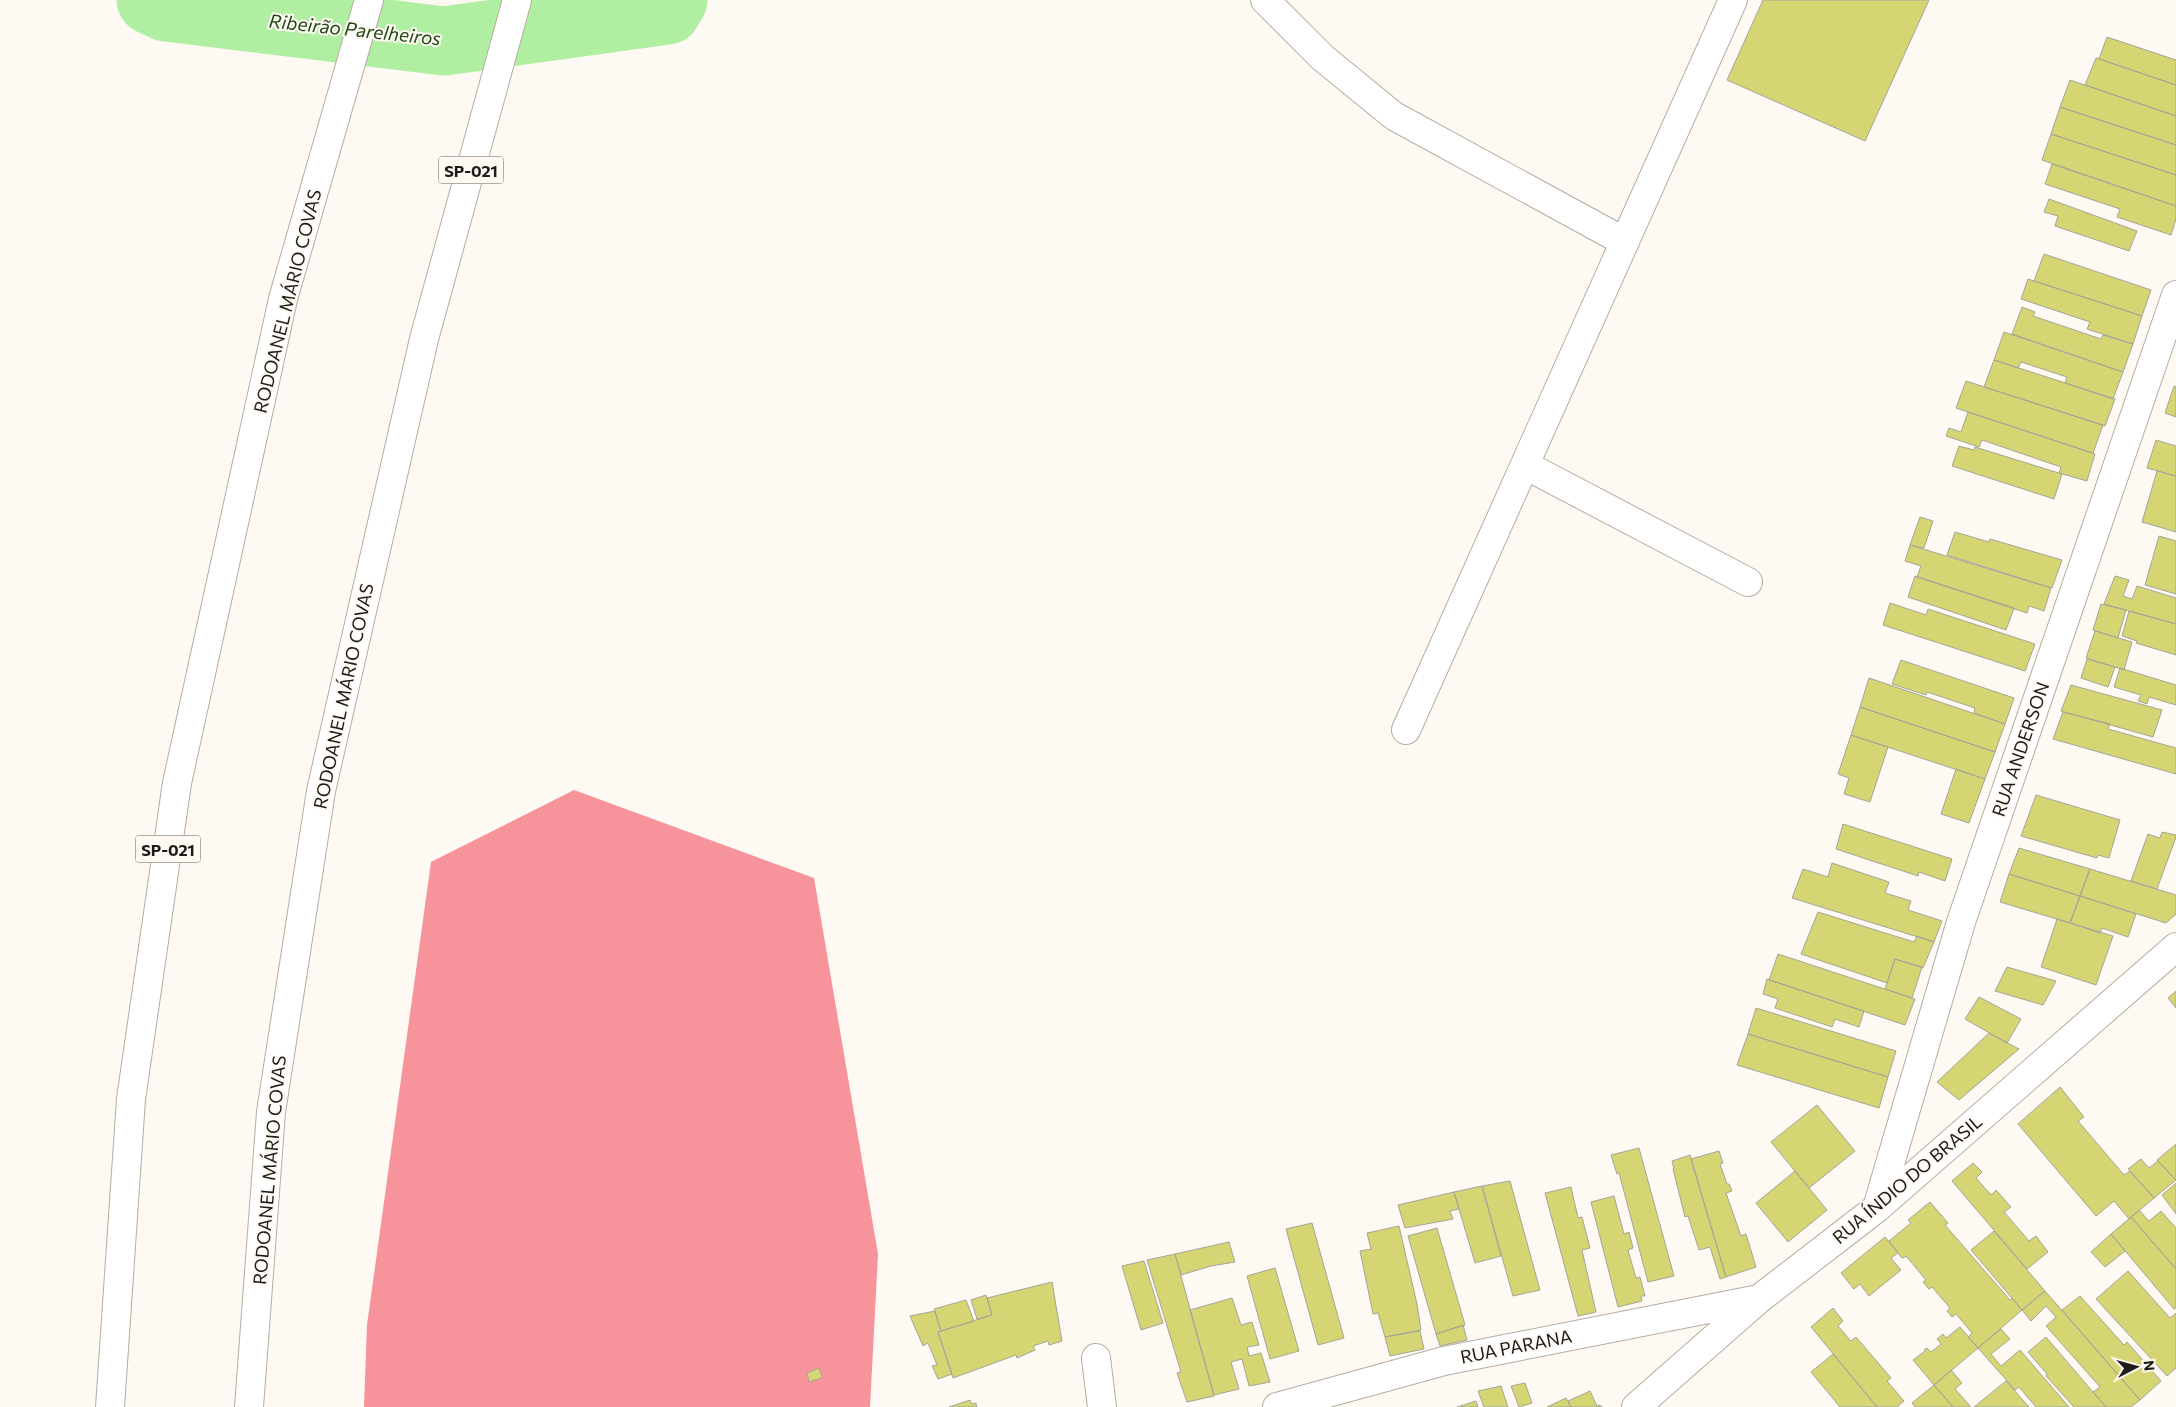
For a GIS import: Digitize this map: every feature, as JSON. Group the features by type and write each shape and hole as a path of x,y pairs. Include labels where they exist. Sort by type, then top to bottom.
{"main road":[{"name":"RODOANEL MÁRIO COVAS","path":"110,1407 131,1099 177,783 283,299 369,0"},
{"name":"RODOANEL MÁRIO COVAS","path":"249,1407 271,1112 321,791 424,339 517,0"},
{"path":"1265,0 1323,58 1394,116 1625,242"},
{"path":"1406,730 1733,0"},
{"name":"RUA ANDERSON","path":"1877,1208 1961,922 2176,295"},
{"path":"1525,465 1748,582"},
{"name":"RUA ÍNDIO DO BRASIL","path":"1636,1407 1759,1299 1877,1208 2176,947"},
{"name":"RUA PARANA","path":"1277,1407 1444,1360 1759,1299"},
{"path":"1096,1358 1102,1407"}],"shaded area":[{"path":"574,790 814,878 878,1254 870,1407 364,1407 367,1325 431,862"}],"building":[{"path":"1763,0 1929,0 1865,141 1727,80"},
{"path":"2107,37 2176,60 2176,85 2099,59"},
{"path":"2096,58 2176,85 2176,116 2085,85"},
{"path":"2070,80 2176,116 2176,145 2060,107"},
{"path":"2060,107 2176,145 2176,175 2051,134"},
{"path":"2051,134 2176,175 2176,206 2042,160"},
{"path":"2052,164 2176,206 2176,219 2171,235 2117,217 2120,209 2045,184"},
{"path":"2049,199 2137,231 2129,251 2055,226 2058,216 2044,212"},
{"path":"2044,254 2151,290 2142,316 2034,281"},
{"path":"2028,279 2142,316 2133,344 2087,329 2090,322 2021,299"},
{"path":"2022,307 2035,312 2033,316 2101,339 2103,335 2133,344 2123,372 2012,334"},
{"path":"2004,332 2123,372 2113,399 2065,383 2067,377 2021,362 2018,368 1994,360"},
{"path":"1994,360 2115,399 2105,426 1984,387"},
{"path":"1966,381 2103,425 2093,453 1956,408"},
{"path":"2174,386 2176,387 2176,417 2165,413"},
{"path":"1968,412 2095,454 2087,481 2059,473 2061,467 1982,440 1979,447 1946,436 1949,428 1961,432"},
{"path":"2156,440 2176,446 2176,476 2147,468"},
{"path":"1959,446 1974,450 1975,447 2062,474 2054,499 1952,466"},
{"path":"2157,471 2176,476 2176,532 2142,522"},
{"path":"1920,517 1933,521 1924,548 1910,545"},
{"path":"1955,532 1989,542 1990,539 2062,560 2052,588 1947,555"},
{"path":"2159,536 2176,541 2176,594 2145,585"},
{"path":"1910,545 2051,588 2044,611 2029,606 2027,613 1917,577 1921,566 1905,561"},
{"path":"1915,576 2014,608 2006,630 1908,597"},
{"path":"2115,576 2129,580 2123,596 2132,599 2137,586 2176,598 2176,624 2104,604"},
{"path":"1890,603 1926,615 1928,609 2035,644 2025,671 1883,625"},
{"path":"2101,604 2126,610 2118,638 2093,630"},
{"path":"2129,611 2176,624 2176,655 2136,643 2137,641 2122,636"},
{"path":"2095,631 2132,642 2124,670 2086,658"},
{"path":"2087,659 2115,667 2108,687 2081,678"},
{"path":"1901,660 2014,698 2005,724 1974,713 1975,708 1927,692 1926,695 1892,684"},
{"path":"2120,668 2176,685 2176,705 2149,697 2147,704 2138,701 2141,695 2114,687"},
{"path":"1869,678 2005,724 1995,752 1860,707"},
{"path":"2071,685 2162,710 2153,737 2061,711"},
{"path":"1860,707 1995,752 1985,779 1851,735"},
{"path":"2063,712 2110,724 2108,729 2176,748 2176,774 2053,739"},
{"path":"1851,735 1888,747 1870,802 1844,794 1849,778 1838,774"},
{"path":"1956,769 1985,779 1969,823 1941,814"},
{"path":"2036,795 2120,820 2109,858 2098,855 2097,858 2021,836"},
{"path":"1843,824 1952,859 1945,881 1919,872 1918,876 1836,849"},
{"path":"2162,832 2176,835 2176,837 2157,889 2131,881 2148,834 2160,838"},
{"path":"2019,848 2090,869 2080,896 2009,874"},
{"path":"1832,863 1889,882 1885,893 1911,901 1908,910 1942,921 1934,942 1792,898 1803,869 1828,877"},
{"path":"2090,869 2176,895 2176,914 2166,923 2080,896"},
{"path":"2009,874 2080,896 2070,923 2000,902"},
{"path":"2080,896 2136,914 2128,937 2102,928 2100,933 2070,923"},
{"path":"1818,912 1914,942 1917,936 1934,942 1923,968 1895,959 1887,983 1801,954"},
{"path":"2057,919 2113,936 2096,985 2041,967"},
{"path":"1778,954 1915,999 1905,1025 1769,980"},
{"path":"1895,959 1922,967 1912,998 1885,989"},
{"path":"2007,967 2056,981 2043,1005 1995,991"},
{"path":"1767,979 1864,1011 1859,1027 1835,1019 1832,1027 1775,1008 1778,999 1763,994"},
{"path":"2176,991 2176,1008 2168,998"},
{"path":"1979,997 2021,1019 2007,1043 1965,1019"},
{"path":"1756,1008 1896,1051 1888,1077 1748,1034"},
{"path":"1989,1033 2019,1049 1959,1100 1937,1082"},
{"path":"1748,1034 1888,1077 1879,1108 1737,1065"},
{"path":"2060,1087 2084,1117 2078,1121 2124,1175 2130,1171 2154,1198 2129,1219 2114,1201 2096,1216 2018,1124"},
{"path":"1817,1105 1855,1151 1809,1188 1771,1142"},
{"path":"2176,1144 2176,1180 2157,1160"},
{"path":"1639,1148 1674,1276 1648,1282 1619,1173 1617,1174 1611,1155"},
{"path":"1719,1151 1723,1163 1720,1164 1727,1184 1729,1184 1732,1191 1726,1193 1741,1236 1746,1234 1756,1267 1726,1277 1691,1159"},
{"path":"1690,1155 1726,1277 1720,1279 1710,1247 1699,1250 1688,1216 1685,1217 1673,1169 1672,1161"},
{"path":"2141,1159 2149,1168 2158,1161 2176,1180 2154,1198 2128,1169"},
{"path":"1973,1163 1982,1172 1976,1178 1991,1195 1996,1190 2011,1207 2004,1212 2029,1241 2036,1236 2048,1252 2027,1269 1952,1181"},
{"path":"1795,1171 1827,1210 1788,1242 1756,1203"},
{"path":"1510,1181 1540,1290 1513,1296 1482,1186"},
{"path":"2176,1183 2176,1214 2162,1195"},
{"path":"1482,1186 1501,1256 1475,1263 1454,1192"},
{"path":"1571,1187 1578,1218 1582,1217 1590,1248 1582,1250 1596,1312 1578,1316 1545,1193"},
{"path":"1454,1192 1459,1209 1450,1211 1453,1219 1405,1228 1398,1205"},
{"path":"1614,1196 1624,1234 1629,1232 1633,1248 1628,1250 1636,1278 1640,1277 1645,1296 1641,1296 1642,1301 1618,1307 1591,1202"},
{"path":"1930,1202 1948,1223 1945,1225 2010,1300 2012,1298 2022,1310 1978,1348 1968,1337 1972,1333 1956,1314 1952,1317 1947,1311 1950,1308 1932,1287 1929,1289 1923,1282 1926,1280 1906,1256 1901,1257 1889,1241 1911,1223 1908,1220"},
{"path":"2139,1210 2149,1221 2161,1211 2176,1228 2176,1269 2131,1217"},
{"path":"2131,1217 2176,1269 2176,1308 2174,1309 2111,1234"},
{"path":"1312,1223 1344,1338 1318,1345 1286,1229"},
{"path":"1399,1226 1421,1330 1385,1337 1378,1313 1373,1314 1360,1251 1371,1249 1367,1233"},
{"path":"1437,1228 1465,1325 1436,1334 1408,1236"},
{"path":"1994,1231 2045,1291 2022,1310 1971,1250"},
{"path":"2111,1234 2125,1251 2105,1267 2091,1252"},
{"path":"1885,1237 1898,1253 1891,1258 1901,1270 1869,1296 1860,1284 1854,1289 1841,1273"},
{"path":"1229,1242 1235,1262 1211,1266 1181,1275 1175,1254"},
{"path":"1175,1254 1214,1396 1187,1402 1177,1373 1181,1372 1147,1260"},
{"path":"1144,1261 1163,1323 1141,1330 1122,1266"},
{"path":"1275,1268 1299,1351 1270,1359 1247,1276"},
{"path":"2128,1271 2170,1318 2176,1313 2176,1368 2167,1376 2096,1299"},
{"path":"1052,1282 1062,1341 1049,1345 1048,1341 1033,1346 1035,1350 1017,1358 1016,1355 953,1378 938,1332 992,1315 987,1298"},
{"path":"2045,1291 2140,1400 2131,1407 2106,1407 2093,1392 2100,1387 2046,1326 2056,1317 2046,1306 2031,1321 2022,1310"},
{"path":"986,1295 992,1315 977,1319 971,1300"},
{"path":"2080,1296 2124,1345 2127,1342 2161,1381 2140,1400 2062,1310"},
{"path":"1232,1298 1241,1325 1252,1322 1259,1345 1247,1347 1249,1356 1261,1353 1270,1382 1249,1386 1242,1359 1231,1362 1239,1389 1214,1395 1190,1310"},
{"path":"966,1300 974,1321 941,1331 934,1309"},
{"path":"1833,1308 1843,1321 1838,1326 1851,1341 1856,1337 1891,1378 1887,1381 1904,1401 1897,1407 1877,1407 1811,1327"},
{"path":"935,1311 941,1331 938,1332 952,1374 938,1379 932,1366 937,1365 928,1343 923,1346 910,1316"},
{"path":"1463,1325 1467,1340 1440,1346 1436,1334"},
{"path":"1960,1327 1978,1348 1934,1385 1913,1360 1927,1348 1931,1352 1941,1344 1937,1339 1943,1334 1946,1338"},
{"path":"2001,1329 2010,1339 1991,1354 2001,1366 2020,1350 2069,1407 2036,1407 2019,1387 2015,1390 1978,1348"},
{"path":"1420,1331 1424,1349 1390,1356 1385,1337"},
{"path":"2046,1337 2106,1407 2074,1407 2046,1376 2047,1374 2028,1352"},
{"path":"1833,1354 1877,1407 1840,1407 1811,1372"},
{"path":"819,1368 822,1378 809,1382 807,1373"},
{"path":"1951,1370 1962,1383 1955,1389 1971,1407 1953,1407 1934,1385"},
{"path":"2006,1381 2029,1407 1974,1407"},
{"path":"1525,1383 1532,1403 1519,1407 1511,1386"},
{"path":"1934,1385 1953,1407 1915,1407 1912,1403"},
{"path":"1501,1386 1508,1407 1484,1407 1478,1391"},
{"path":"1590,1391 1597,1406 1600,1405 1602,1407 1571,1407 1568,1401"},
{"path":"1566,1398 1571,1407 1547,1407"},
{"path":"970,1400 972,1404 976,1403 977,1407 949,1407"},
{"path":"1476,1401 1478,1407 1457,1407"}],"waterway":[{"name":"Ribeirão Parelheiros","path":"151,0 166,7 444,41 667,10 673,0"}]}
